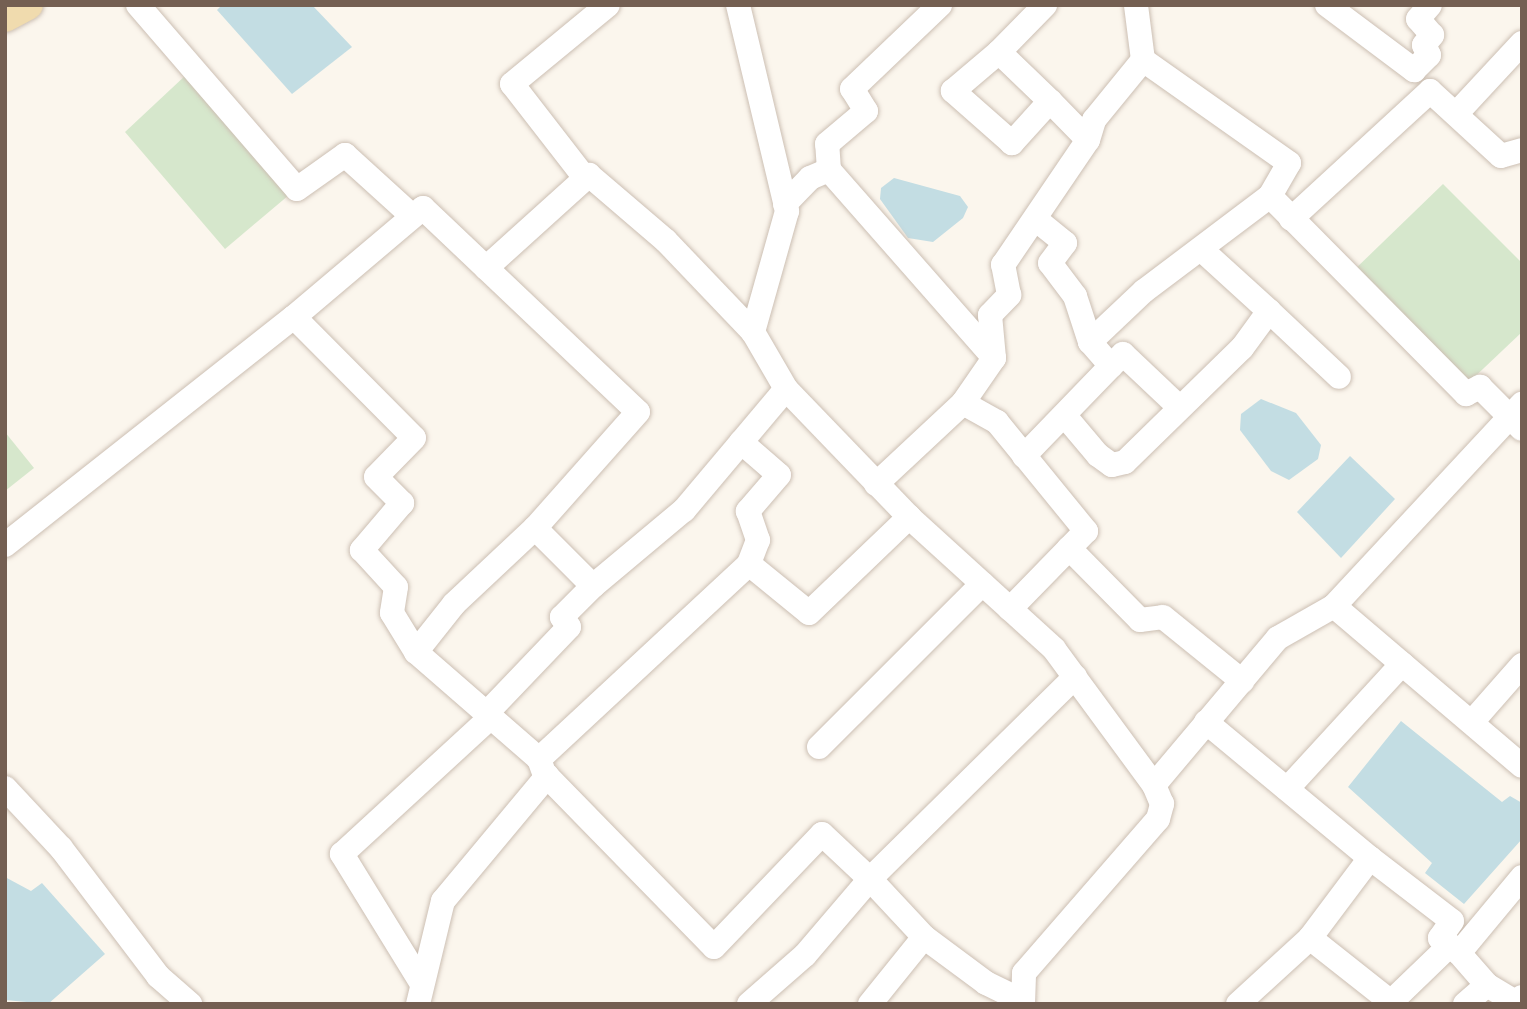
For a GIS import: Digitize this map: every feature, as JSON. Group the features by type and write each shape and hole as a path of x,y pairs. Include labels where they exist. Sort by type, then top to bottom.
{"main road":[{"path":"5,17 27,5"}],"street":[{"path":"138,5 297,189 345,155 412,216"},
{"path":"585,178 512,84 608,5"},
{"path":"738,5 785,204 753,332"},
{"path":"940,5 852,89 866,111 827,144 829,170 994,358"},
{"path":"1045,5 999,52 953,91 965,107 1012,143 1050,102"},
{"path":"876,484 963,402 994,358 990,315 1009,295 1003,265 1037,220 1088,141 1094,121 1143,60 1136,5"},
{"path":"1328,5 1414,70 1429,55 1423,45 1432,35 1418,19 1430,5"},
{"path":"1455,114 1522,43"},
{"path":"999,52 1088,141"},
{"path":"1090,342 1144,291 1203,251 1270,196 1289,163 1143,60"},
{"path":"1291,219 1427,92 1500,156 1522,149"},
{"path":"785,204 810,178 829,170"},
{"path":"294,317 414,438 376,477 402,503 362,550 396,587 392,613 416,652 489,715 543,768 715,947 822,834 870,879 924,937 986,984 1021,1001 1024,973 1158,819 1162,804 1154,785 1075,677 1010,609 909,517 786,389 753,332 666,241 589,175 486,268"},
{"path":"1154,785 1278,638 1334,606 1517,417 1478,386 1466,394 1270,196"},
{"path":"5,545 294,317 423,208 638,412 535,528 454,604 416,652"},
{"path":"1037,220 1065,243 1050,263 1075,296 1090,342 1111,366"},
{"path":"1203,251 1339,377"},
{"path":"1065,416 1112,464 1125,462 1242,348 1269,311"},
{"path":"1024,456 1123,354 1179,407"},
{"path":"420,994 341,854 489,715 569,627 562,617 593,586 684,510 786,389"},
{"path":"963,402 997,422 1086,531 1010,609"},
{"path":"420,994 443,901 543,768 749,564 758,540 748,511 779,475 741,442"},
{"path":"749,564 809,613 909,517"},
{"path":"535,528 593,586"},
{"path":"1069,548 1140,620 1163,617 1242,681"},
{"path":"819,747 982,584"},
{"path":"1334,606 1522,766"},
{"path":"1287,789 1402,664"},
{"path":"1472,722 1522,665"},
{"path":"749,1004 805,955 870,879 1075,677"},
{"path":"1206,722 1370,858 1452,921 1440,938 1454,949 1487,985 1517,1003 1522,998"},
{"path":"9,799 158,976 190,1004"},
{"path":"1238,1004 1310,938 1370,858"},
{"path":"1310,938 1391,1002 1454,949 1522,877"},
{"path":"870,1004 924,937"},
{"path":"1465,1004 1487,985"}],"green space":[{"path":"187,74 289,195 225,249 125,132"},
{"path":"1443,184 1522,263 1522,332 1465,386 1351,273"},
{"path":"5,432 34,468 5,491"}],"water":[{"path":"222,5 312,5 352,47 292,94 217,10"},
{"path":"894,178 960,196 968,207 963,218 933,242 908,238 880,199 881,188"},
{"path":"1261,399 1296,413 1321,445 1318,459 1289,480 1271,471 1240,430 1241,414"},
{"path":"1350,456 1395,499 1341,558 1297,512"},
{"path":"1401,721 1502,802 1510,796 1522,803 1522,839 1464,904 1425,873 1432,863 1348,787"},
{"path":"5,877 31,891 42,883 105,954 48,1004 5,1000"}]}
